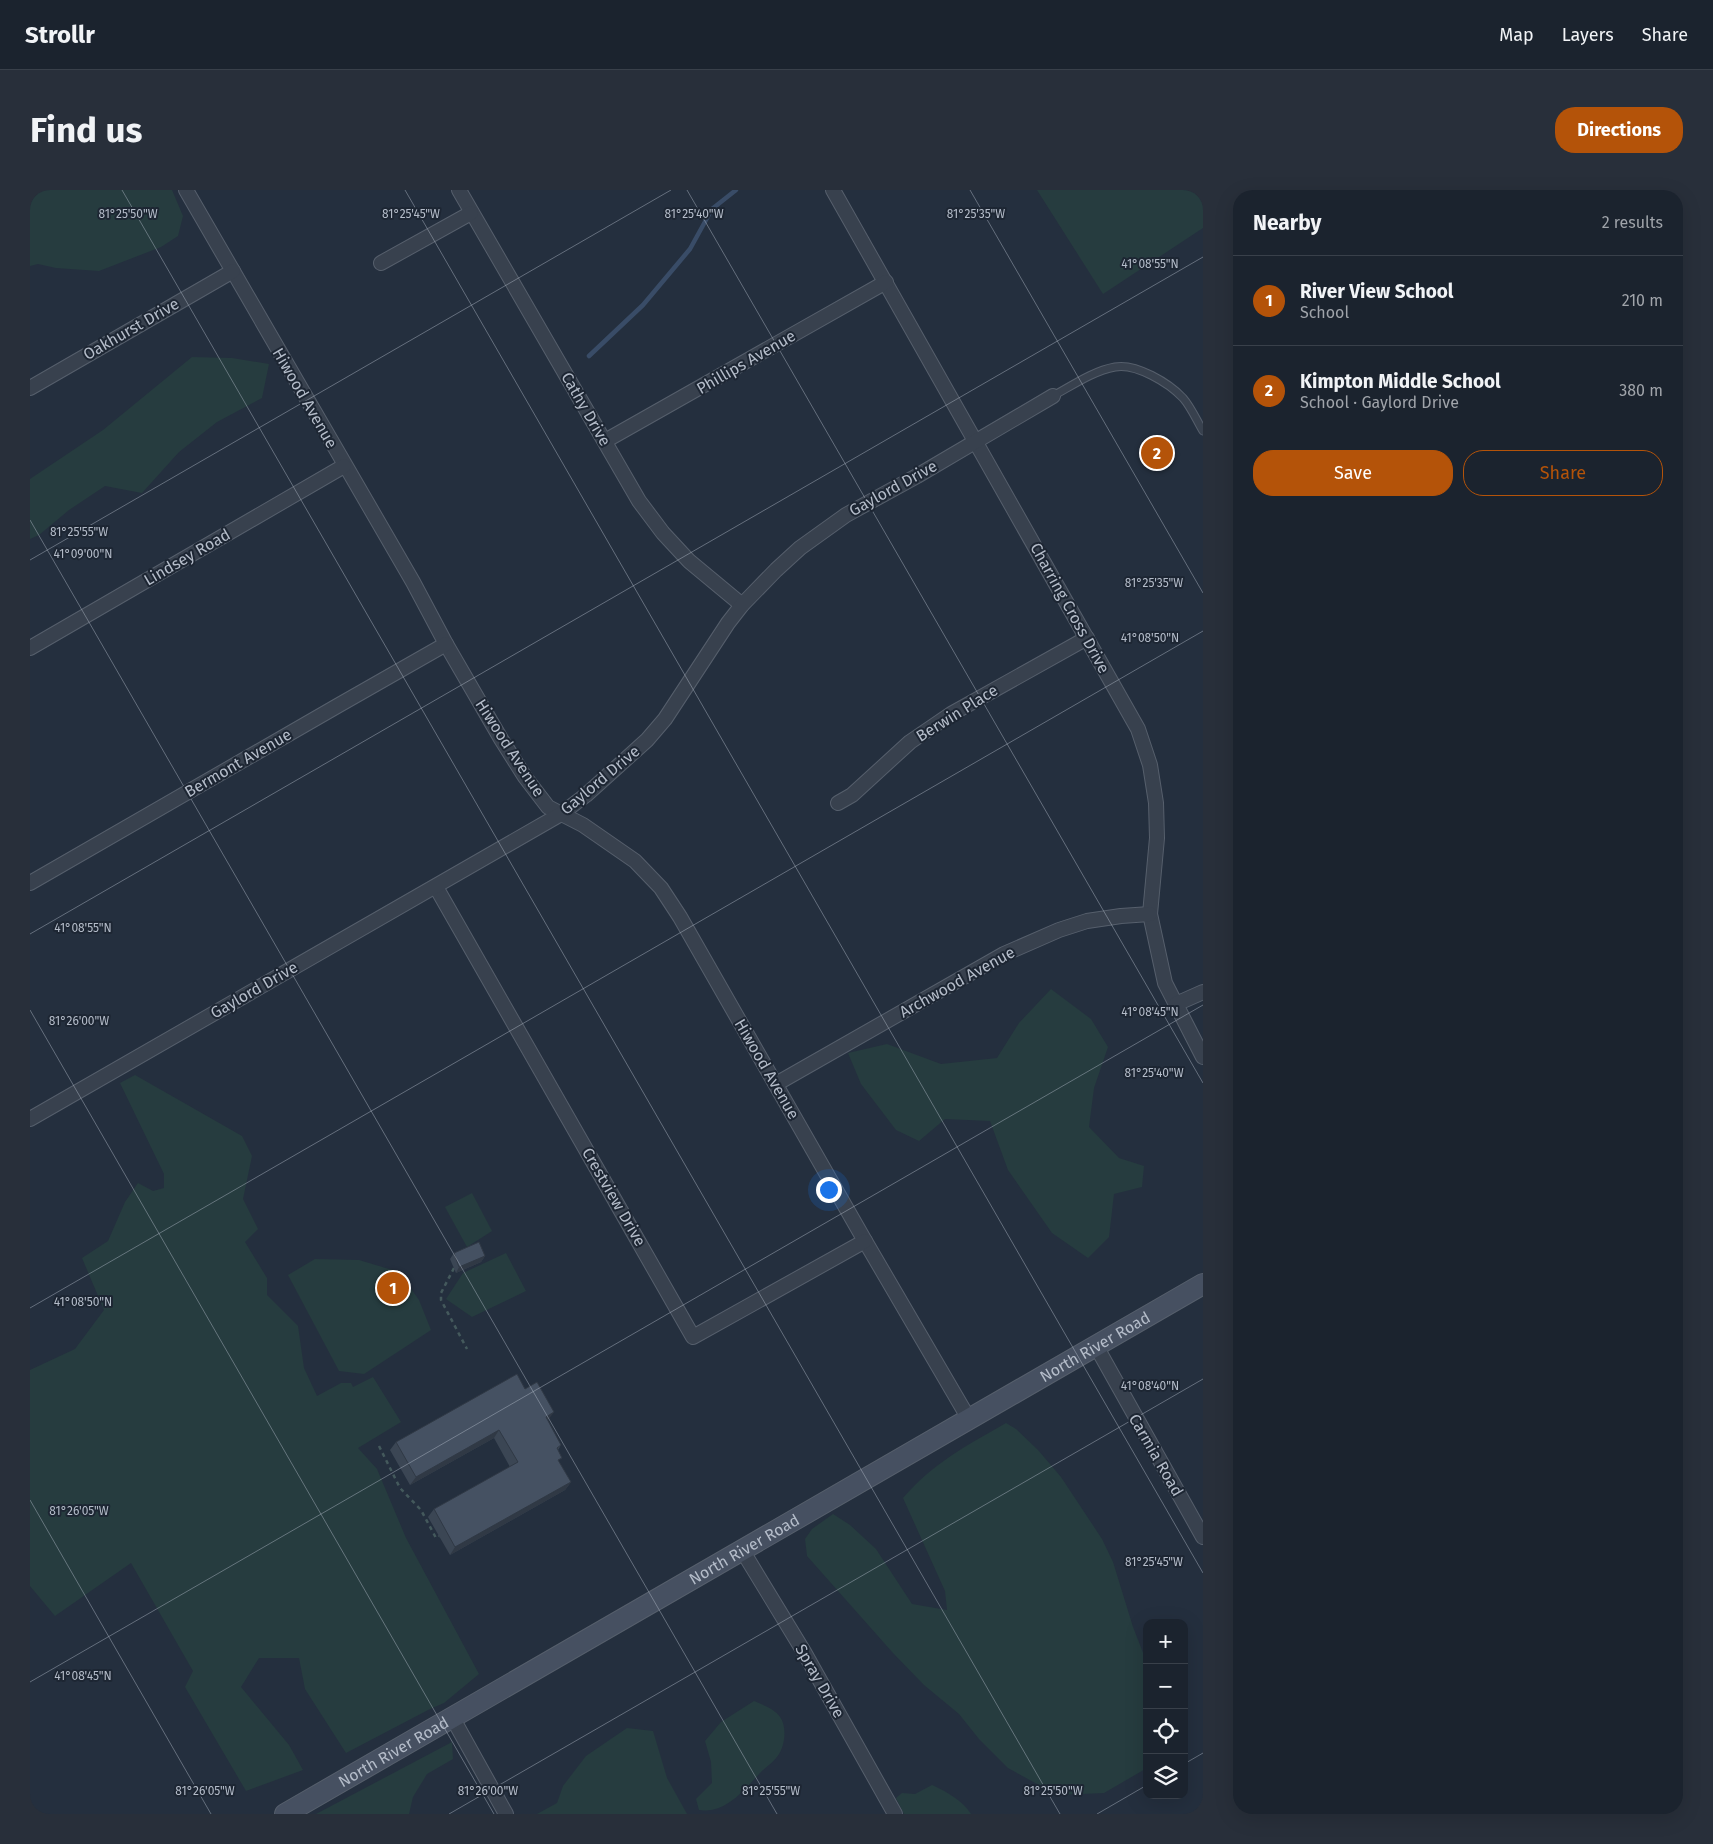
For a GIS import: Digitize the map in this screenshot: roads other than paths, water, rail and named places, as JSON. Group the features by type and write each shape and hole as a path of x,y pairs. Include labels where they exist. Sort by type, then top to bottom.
{"street":[{"name":"Hiwood Avenue","path":"186,190 446,644 525,778 548,807 583,825 635,861 661,888 680,917 969,1419"},
{"name":"Cathy Drive","path":"459,190 639,501 663,533 689,561 742,605"},
{"name":"Charring Cross Drive","path":"834,190 1138,729 1150,765 1156,803 1157,838 1150,914 1165,982 1203,1057"},
{"path":"381,263 471,212"},
{"name":"Oakhurst Drive","path":"30,388 233,271"},
{"name":"Phillips Avenue","path":"605,441 886,282"},
{"name":"Gaylord Drive","path":"30,1120 436,887 511,841 562,814 620,765 653,733 665,719 710,649 742,605 800,548 846,515 917,476 1053,396"},
{"name":"Lindsey Road","path":"30,648 344,466"},
{"name":"Berwin Place","path":"838,803 852,795 910,742 951,714 1087,638"},
{"name":"Bermont Avenue","path":"30,883 446,644"},
{"name":"Crestview Drive","path":"436,887 693,1337 865,1241"},
{"name":"Archwood Avenue","path":"776,1084 1004,954 1059,930 1087,921 1150,914"},
{"path":"1176,1004 1203,992"},
{"name":"North River Road","path":"284,1814 1203,1284"},
{"name":"Carmia Road","path":"1096,1346 1203,1537"},
{"name":"Spray Drive","path":"742,1550 804,1652 895,1814"},
{"path":"452,1717 506,1814"}],"lane":[{"path":"1053,396 1090,376 1116,367 1133,367 1161,381 1184,398 1203,431"}],"waterway":[{"path":"589,356 643,305 690,249 712,209 736,190"}],"place":[{"name":"Kimpton Middle School","path":"1157,453"},
{"name":"River View School","path":"393,1288"}]}
